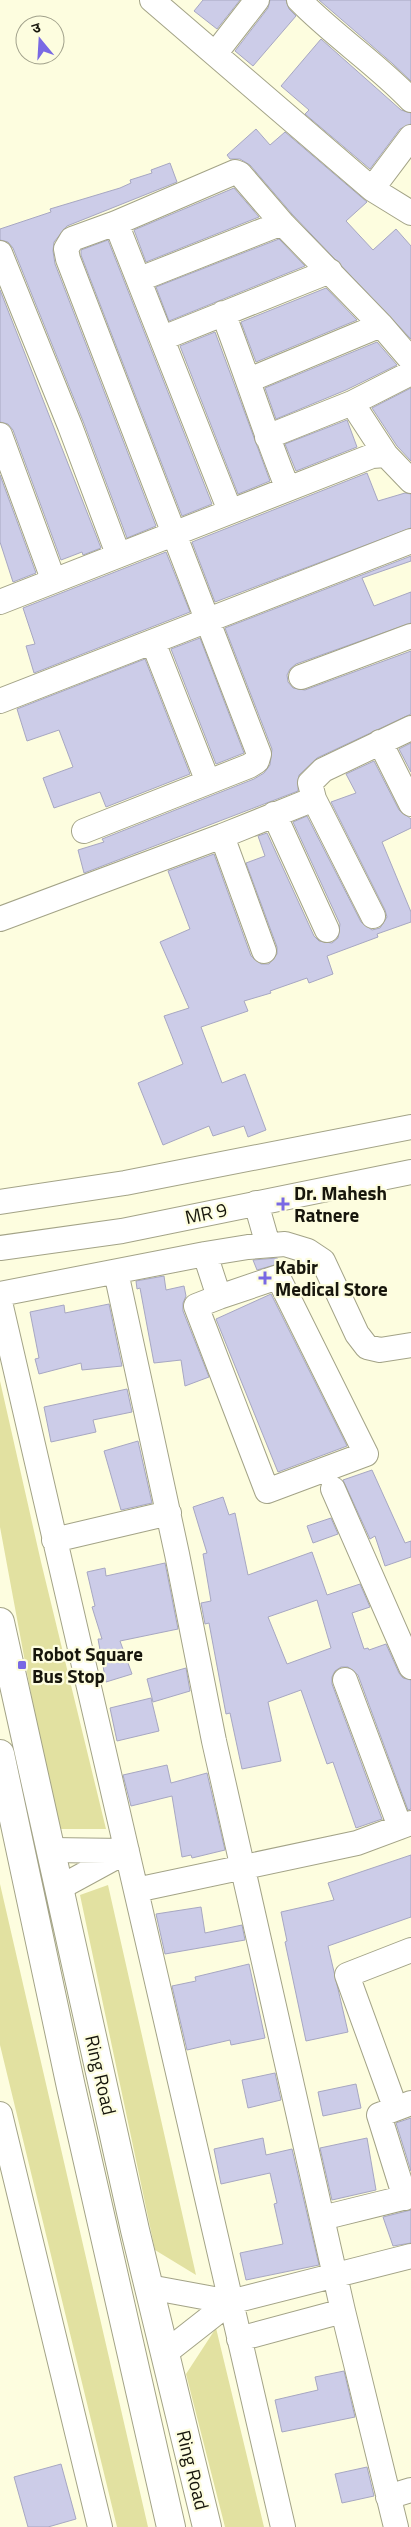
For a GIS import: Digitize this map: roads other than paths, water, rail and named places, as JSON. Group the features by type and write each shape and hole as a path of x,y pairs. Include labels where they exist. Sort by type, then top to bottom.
{"main road":[{"name":"Ring Road","path":"0,1622 149,2287 207,2527"},
{"name":"Ring Road","path":"0,1754 71,2087 171,2527"}],"street":[{"path":"152,0 372,189 411,213"},
{"path":"215,54 257,0"},
{"path":"299,0 319,21 398,86 411,100"},
{"path":"372,189 411,137"},
{"path":"84,832 254,764 259,758 259,754 173,534 66,249 72,239 116,223 235,172 244,178 282,223 330,270 411,360"},
{"path":"116,223 140,279 230,512"},
{"path":"140,279 282,223"},
{"path":"0,253 70,426 118,554"},
{"path":"163,338 330,270"},
{"path":"223,313 288,489"},
{"path":"249,380 381,325"},
{"path":"267,436 352,402 411,373"},
{"path":"352,402 386,455 411,482"},
{"path":"0,435 53,580"},
{"path":"0,602 118,554 372,456 386,455"},
{"path":"0,701 411,541"},
{"path":"301,677 411,636"},
{"path":"153,642 208,782"},
{"path":"373,916 314,799 310,783 316,775 411,728"},
{"path":"380,742 411,804"},
{"path":"0,919 222,836 314,799"},
{"path":"274,814 327,930"},
{"path":"222,836 264,951"},
{"path":"0,1202 125,1183 411,1127"},
{"name":"MR 9","path":"0,1248 122,1231 411,1172"},
{"path":"256,1203 268,1245"},
{"path":"0,1294 205,1254 285,1244 308,1251 323,1261 357,1334 368,1347 380,1350 411,1345"},
{"path":"205,1254 219,1297"},
{"path":"116,1272 169,1513 214,1741 343,2311 396,2527"},
{"path":"278,1277 366,1454 267,1491 196,1306 219,1297 278,1277"},
{"path":"0,1302 283,2527"},
{"path":"333,1489 411,1667"},
{"path":"54,1540 169,1513"},
{"path":"136,1890 357,1843 406,1825 345,1680"},
{"path":"51,1850 127,1851"},
{"path":"59,1888 127,1851"},
{"path":"322,2218 408,2197 379,2115 401,2100 348,1975 411,1950"},
{"path":"0,2114 100,2527"},
{"path":"165,2353 230,2302 411,2256"},
{"path":"149,2287 230,2302"},
{"path":"240,2339 343,2311"},
{"path":"388,2497 411,2490"}],"place":[{"name":"Dr. Mahesh Ratnere","path":"283,1204"},
{"name":"Kabir Medical Store","path":"265,1278"},
{"name":"Robot Square Bus Stop","path":"22,1665"}]}
